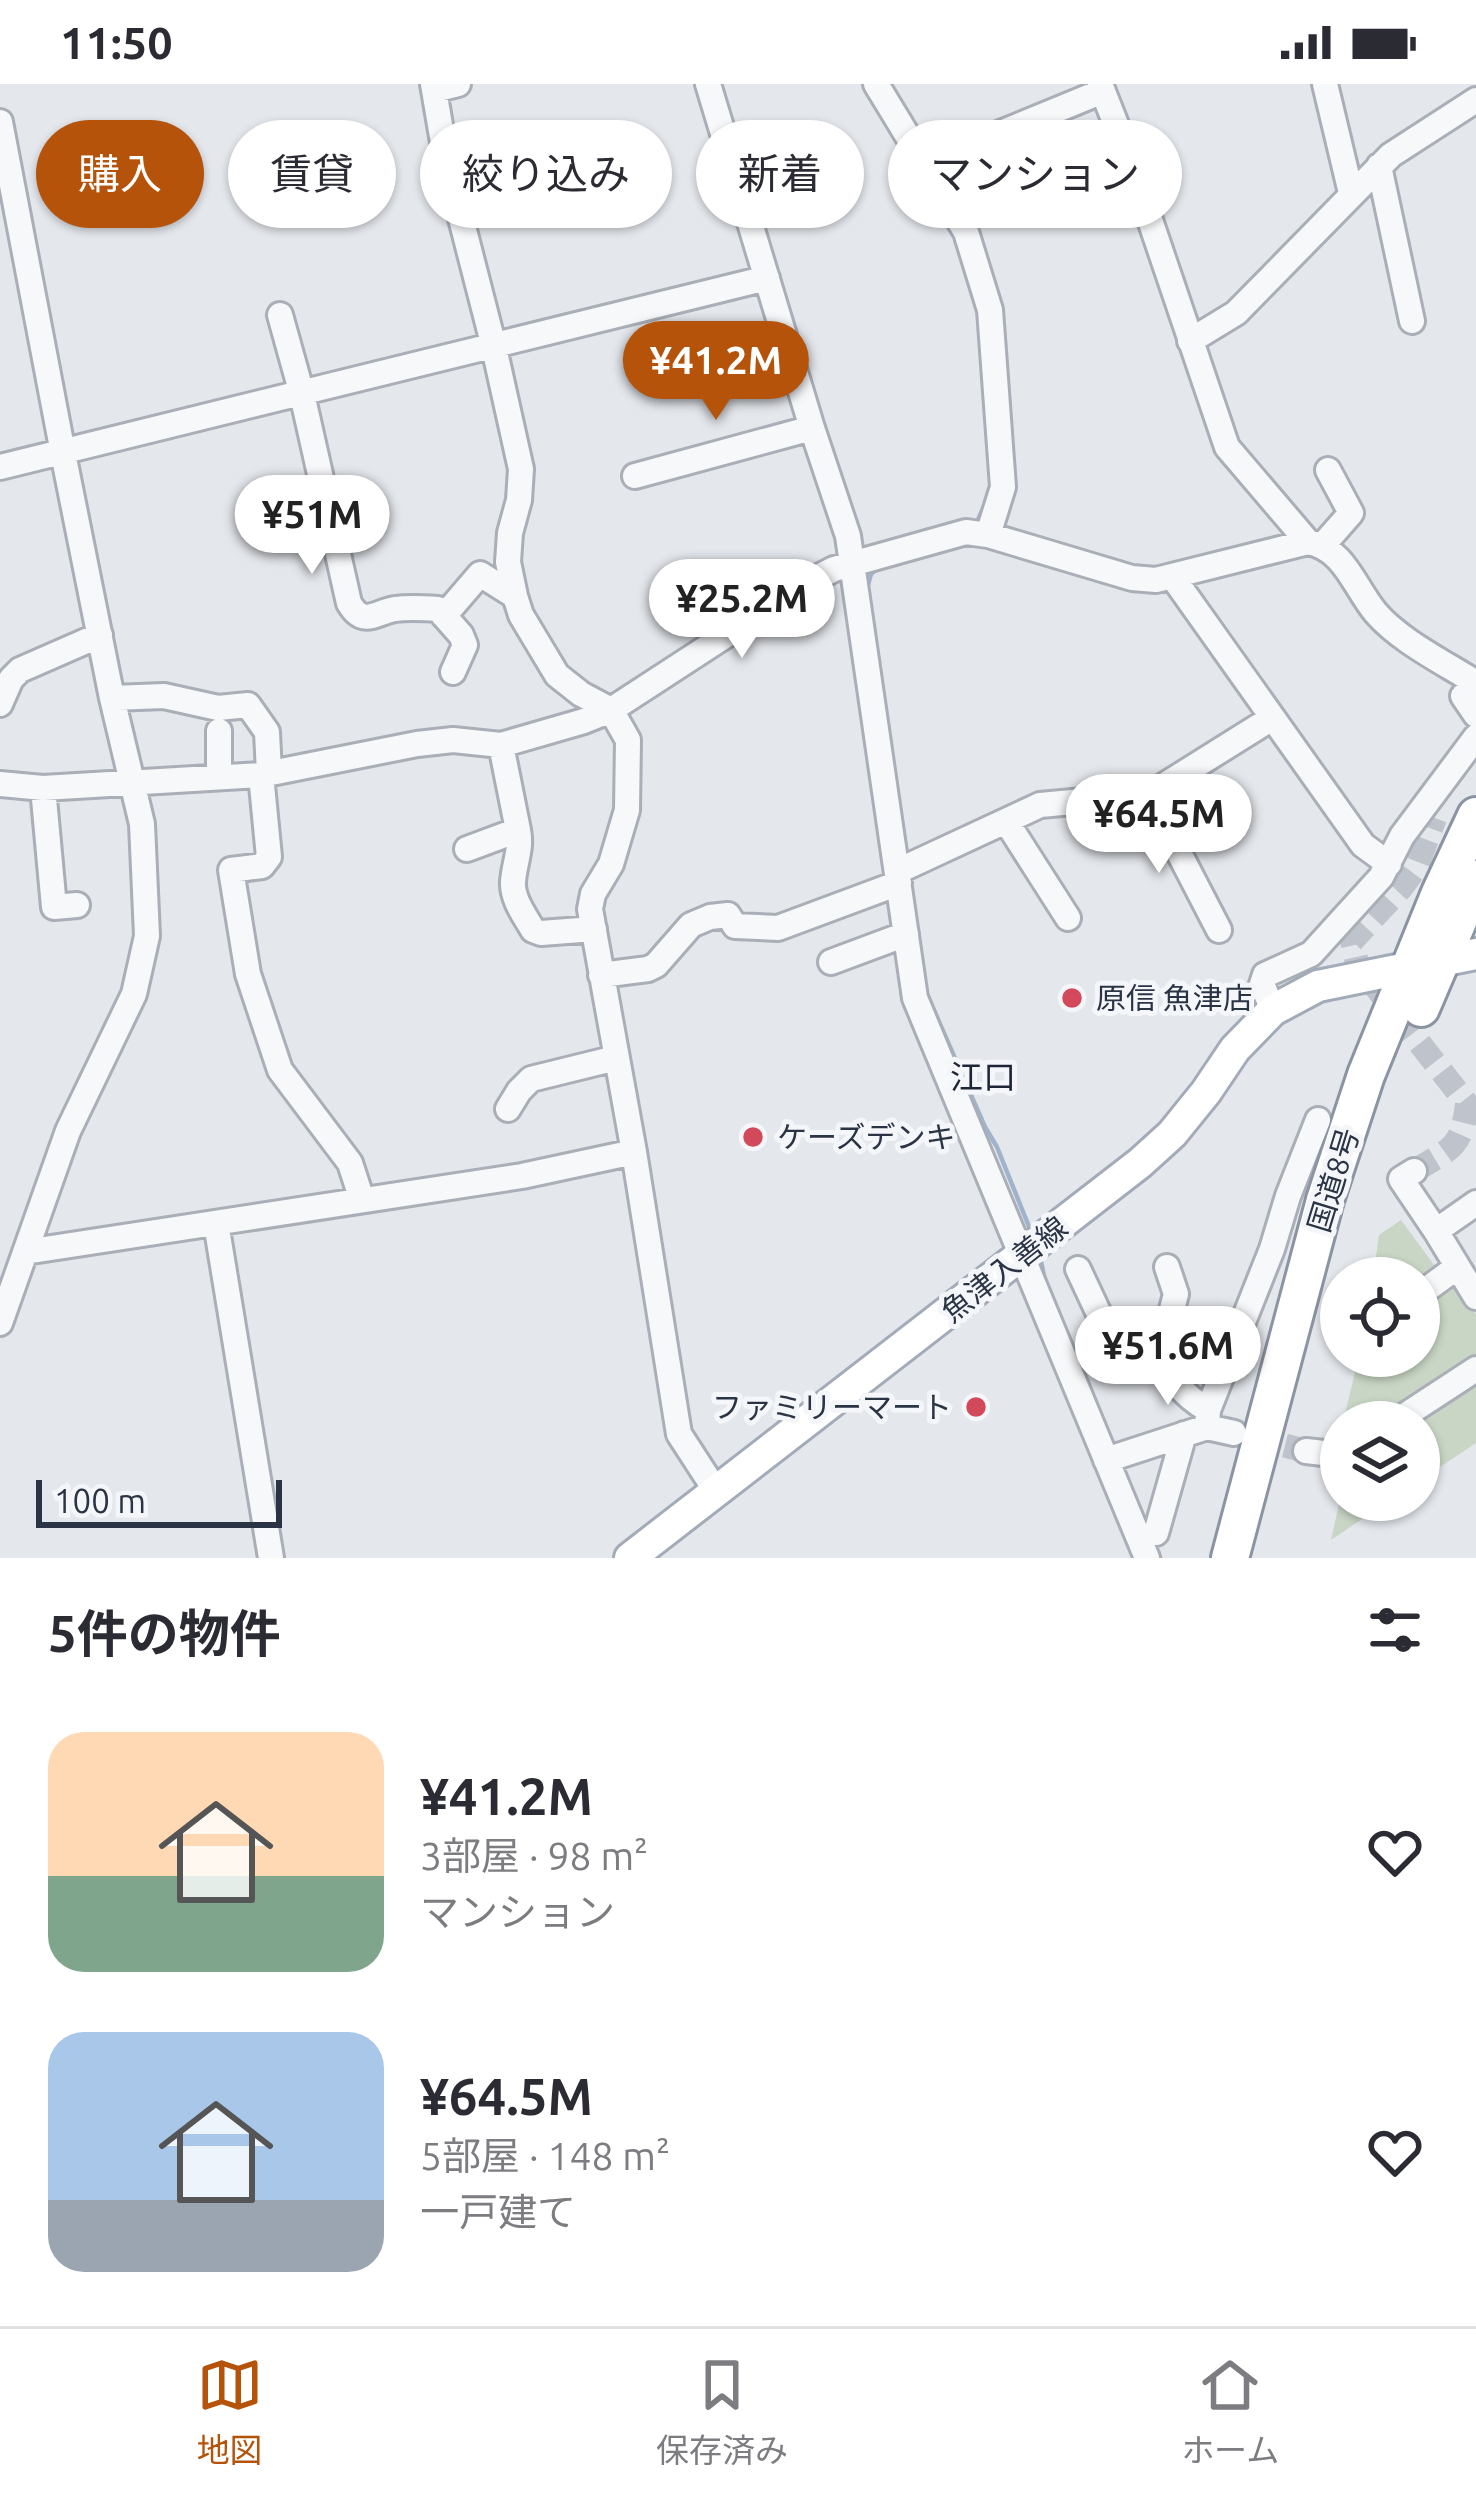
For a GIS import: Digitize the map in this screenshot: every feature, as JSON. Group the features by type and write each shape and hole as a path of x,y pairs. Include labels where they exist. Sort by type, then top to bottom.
{"highway":[{"name":"国道8号","path":"1230,1558 1325,1200 1366,1075 1442,961 1440,892 1476,816"},
{"name":"国道8号","path":"1249,1558 1322,1295 1378,1116 1476,879"}],"main road":[{"name":"魚津入善線","path":"638,1556 1140,1163 1172,1133 1235,1049 1273,1010 1318,986 1442,961"}],"street":[{"path":"708,84 848,536 915,998 1147,1558"},
{"path":"876,84 898,120"},
{"path":"1324,84 1351,194"},
{"path":"442,86 446,160 521,469 508,562 520,615 557,675 611,710 628,740 627,810 611,864 590,908 679,1434 716,1491"},
{"path":"1027,120 1101,88 1128,154 1227,447 1315,543 1336,554 1389,626 1476,684 1463,696 1476,715"},
{"path":"1190,340 1236,313 1391,154 1476,100"},
{"path":"0,122 112,698 142,824 147,936 134,994 68,1131 0,1323"},
{"path":"1379,166 1412,321"},
{"path":"965,228 990,310 1003,487 988,535"},
{"path":"0,467 767,278"},
{"path":"280,315 353,612 362,617 394,609 438,609 465,645 453,672"},
{"path":"635,476 812,428"},
{"path":"0,784 44,788 265,774 453,740 501,745 611,710 834,569 966,532 1132,578 1156,580 1315,543 1351,513 1328,470"},
{"path":"444,616 481,574 515,596"},
{"path":"1172,576 1363,845 1389,864"},
{"path":"0,704 20,670 100,635"},
{"path":"112,698 164,696 218,708 248,705 267,732 268,856 262,866 231,870 248,974 280,1070 350,1163 362,1200"},
{"path":"601,974 656,965 691,925 710,917 723,914 735,926 778,928 898,877 1040,805 1149,795 1272,718"},
{"path":"218,730 219,776"},
{"path":"1273,1010 1262,983 1264,975 1311,954 1381,878 1402,836 1431,812 1476,737"},
{"path":"501,745 520,841 515,895 533,930 594,929"},
{"path":"44,788 53,907 77,905"},
{"path":"1149,795 1220,930"},
{"path":"1006,820 1068,918"},
{"path":"467,849 518,830"},
{"path":"831,962 906,934"},
{"path":"508,1109 531,1079 616,1058"},
{"path":"1156,1533 1272,1249 1318,1120"},
{"path":"25,1252 522,1176 634,1152"},
{"path":"1414,1171 1401,1179 1476,1297"},
{"path":"1436,1231 1476,1203"},
{"path":"216,1223 271,1558"},
{"path":"1167,1267 1176,1294 1161,1352 1172,1381 1194,1402 1200,1424"},
{"path":"1440,1280 1457,1267"},
{"path":"1078,1269 1107,1331 1110,1351"},
{"path":"1066,1366 1110,1351 1161,1352"},
{"path":"1428,1401 1476,1369"},
{"path":"1106,1460 1200,1424 1234,1432"},
{"path":"1306,1451 1320,1453"}],"green space":[{"path":"1401,1220 1428,1257 1376,1257 1379,1235"},
{"path":"1451,1282 1476,1314 1476,1354 1404,1401 1348,1401 1354,1377 1440,1377 1440,1290"},
{"path":"1476,1377 1476,1443 1440,1467 1440,1402"},
{"path":"1335,1521 1359,1521 1331,1540"}],"waterway":[{"path":"976,524 986,502"},
{"path":"867,589 878,568"},
{"path":"897,790 907,856"},
{"path":"926,992 1032,1234"},
{"path":"1040,1256 1046,1286"},
{"path":"1152,1540 1160,1558"}],"tunnel":[{"path":"1414,1171 1458,1139 1467,1104 1357,963 1352,941 1416,868 1435,818"},
{"path":"1250,1437 1306,1451"}],"place":[{"name":"原信 魚津店","path":"1072,998"},
{"name":"ケーズデンキ","path":"753,1137"},
{"name":"ファミリーマート","path":"976,1407"}],"district":[{"name":"江口","path":"983,1076"}]}
